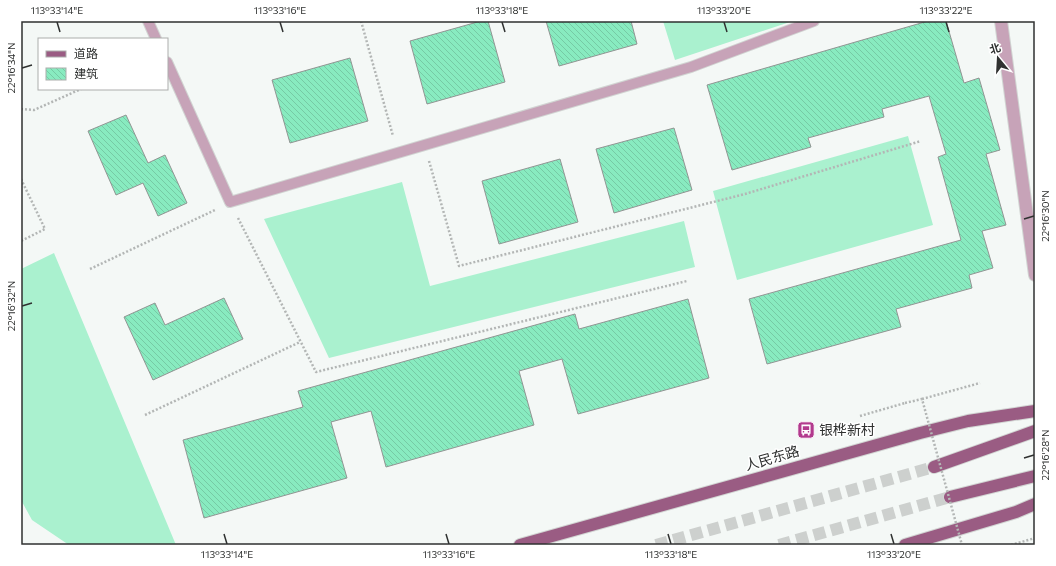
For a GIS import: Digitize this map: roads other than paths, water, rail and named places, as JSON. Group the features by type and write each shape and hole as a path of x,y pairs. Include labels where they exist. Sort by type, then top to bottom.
{"main road":[{"name":"人民东路","path":"520,545 920,432 968,421 1035,411"},
{"path":"934,467 1035,431"},
{"path":"950,497 1035,476"},
{"path":"905,545 1016,512 1035,504"}],"street":[{"path":"1001,21 1035,275"}],"lane":[{"path":"148,21 156,38"},
{"path":"168,64 230,202 691,67 814,21"}],"tunnel":[{"path":"656,545 934,467"},
{"path":"779,545 950,497"}],"place":[{"name":"银桦新村","path":"806,430"}]}
